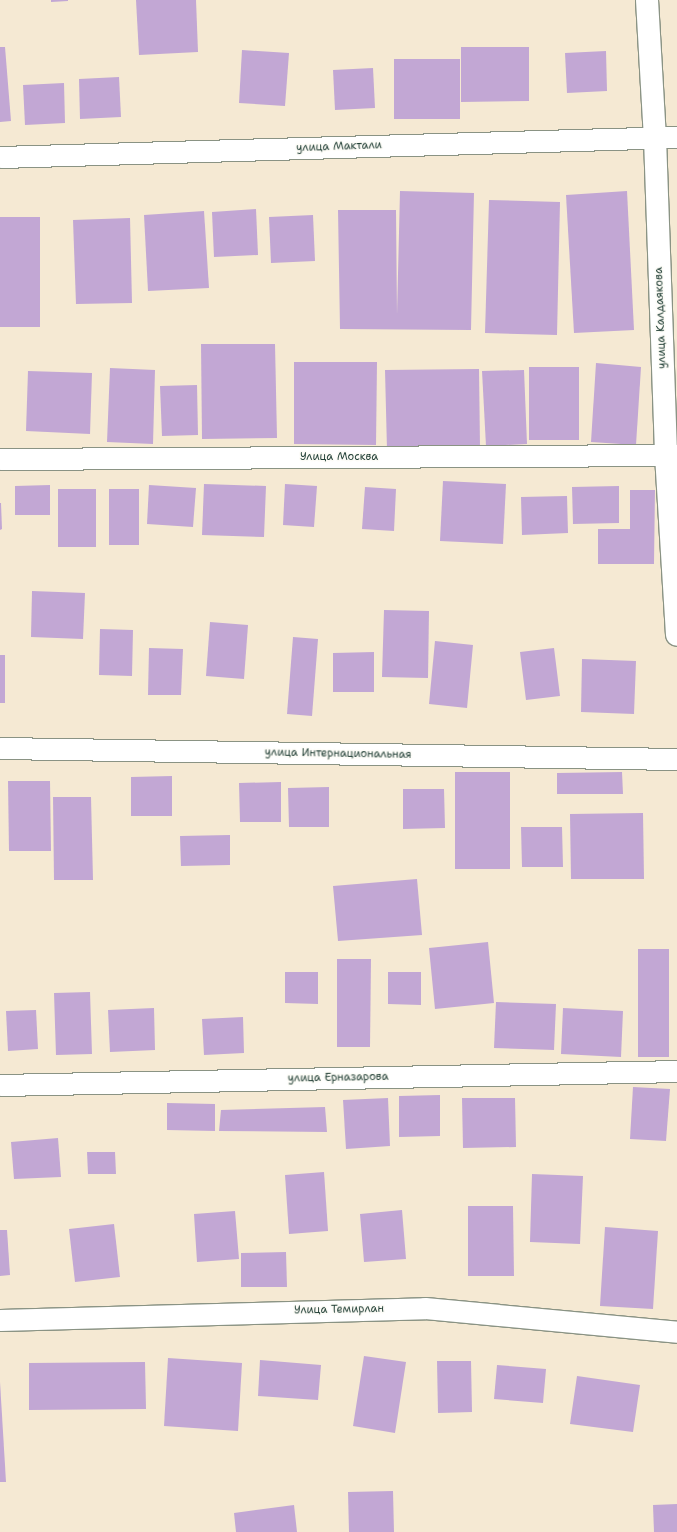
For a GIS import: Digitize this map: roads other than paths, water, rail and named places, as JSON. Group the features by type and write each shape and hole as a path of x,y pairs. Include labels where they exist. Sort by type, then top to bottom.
{"street":[{"name":"улица Калдаякова","path":"647,0 671,455 677,635"},
{"name":"улица Мактали","path":"0,156 677,137"},
{"name":"Улица Москва","path":"0,459 671,455"},
{"name":"улица Интернациональная","path":"0,748 677,759"},
{"name":"улица Ерназарова","path":"0,1085 677,1071"},
{"name":"Улица Темирлан","path":"0,1320 424,1308 677,1332"}]}
